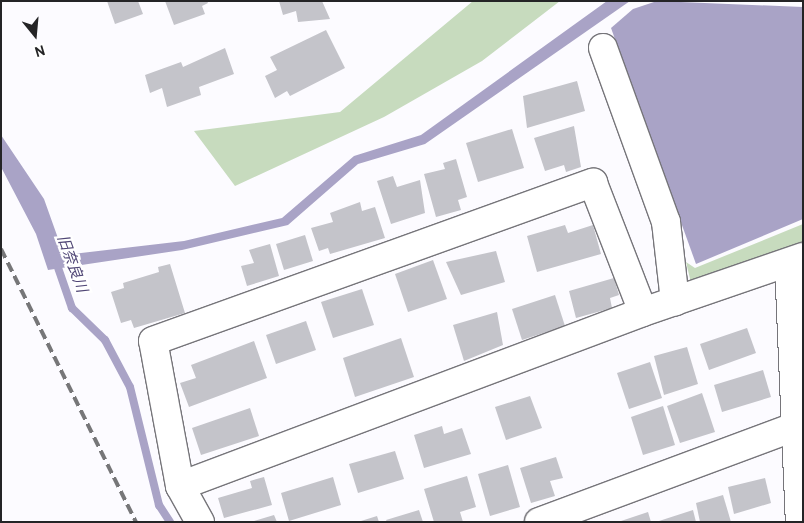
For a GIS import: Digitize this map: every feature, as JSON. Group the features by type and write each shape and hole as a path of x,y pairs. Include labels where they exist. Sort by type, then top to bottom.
{"street":[{"path":"603,48 666,222 675,301"},
{"path":"200,522 180,486 153,341 593,183 643,312"},
{"path":"180,486 643,312 796,260 795,428 800,522"},
{"path":"539,522 795,428"}],"green space":[{"path":"473,1 560,1 482,61 384,117 235,186 194,131 340,112"},
{"path":"803,224 803,243 691,283 686,262 695,268"}],"water":[{"path":"607,1 630,1 425,144 358,164 288,225 182,250 48,270 36,234 1,167 1,135 44,199 64,255 184,241 282,218 354,156 421,135"},
{"path":"657,1 803,7 803,219 696,264 611,28 633,9"}],"building":[{"path":"107,1 138,1 143,14 115,24"},
{"path":"165,1 207,1 208,3 202,6 205,14 174,25"},
{"path":"279,1 322,1 330,19 298,22 296,11 283,15"},
{"path":"326,30 345,68 290,96 287,91 275,98 265,76 277,70 270,57"},
{"path":"225,48 234,74 199,87 201,95 167,107 162,88 150,93 145,75 181,62 183,67"},
{"path":"577,81 585,111 527,128 523,96"},
{"path":"574,126 581,167 566,172 564,165 545,171 534,138"},
{"path":"512,129 524,168 478,182 466,143"},
{"path":"456,159 467,197 458,200 461,210 436,217 424,174 445,169 443,163"},
{"path":"393,176 397,187 420,180 425,213 391,224 377,181"},
{"path":"360,202 362,211 375,207 385,238 330,254 328,248 319,251 311,228 333,222 330,213"},
{"path":"565,225 568,233 593,225 601,254 537,272 527,236"},
{"path":"305,235 313,261 284,270 276,244"},
{"path":"270,244 279,276 247,286 241,266 254,263 249,250"},
{"path":"496,251 505,282 461,295 446,262"},
{"path":"433,260 447,299 408,312 395,274"},
{"path":"170,264 185,313 134,328 131,320 121,323 111,292 124,288 123,283 159,272 158,267"},
{"path":"614,278 619,295 610,298 612,308 576,318 569,291"},
{"path":"362,289 374,325 333,338 321,302"},
{"path":"555,295 565,326 522,340 512,309"},
{"path":"497,312 503,345 464,361 453,325"},
{"path":"306,321 316,350 276,364 266,335"},
{"path":"747,328 756,353 709,370 700,344"},
{"path":"401,338 414,377 355,397 343,358"},
{"path":"254,341 267,378 189,407 180,383 196,378 191,365"},
{"path":"687,347 698,384 664,395 654,356"},
{"path":"650,362 662,398 629,409 617,373"},
{"path":"763,370 771,397 722,412 714,385"},
{"path":"702,393 715,432 680,443 667,406"},
{"path":"530,396 542,428 506,440 495,407"},
{"path":"663,406 675,445 643,455 631,417"},
{"path":"250,408 259,436 201,455 192,428"},
{"path":"442,426 444,434 462,428 471,454 424,468 414,435"},
{"path":"395,451 404,479 358,493 349,464"},
{"path":"556,457 563,478 550,481 555,496 531,503 520,468"},
{"path":"508,465 520,507 490,516 478,474"},
{"path":"467,476 476,507 460,512 463,522 434,522 424,489"},
{"path":"264,477 272,505 224,518 218,498 252,488 250,481"},
{"path":"333,477 341,505 289,521 281,493"},
{"path":"765,478 771,503 734,514 728,487"},
{"path":"723,495 731,522 700,522 696,503"},
{"path":"419,510 423,522 387,522 386,520"},
{"path":"693,510 696,522 659,522 659,521"},
{"path":"648,512 651,522 621,522 621,521"},
{"path":"274,515 277,522 254,522 254,521"},
{"path":"377,516 379,522 361,522 361,521"}],"waterway":[{"name":"旧奈良川","path":"55,259 72,308 105,340 130,387 159,505 170,522"}],"railway":[{"path":"1,249 136,522"}]}
